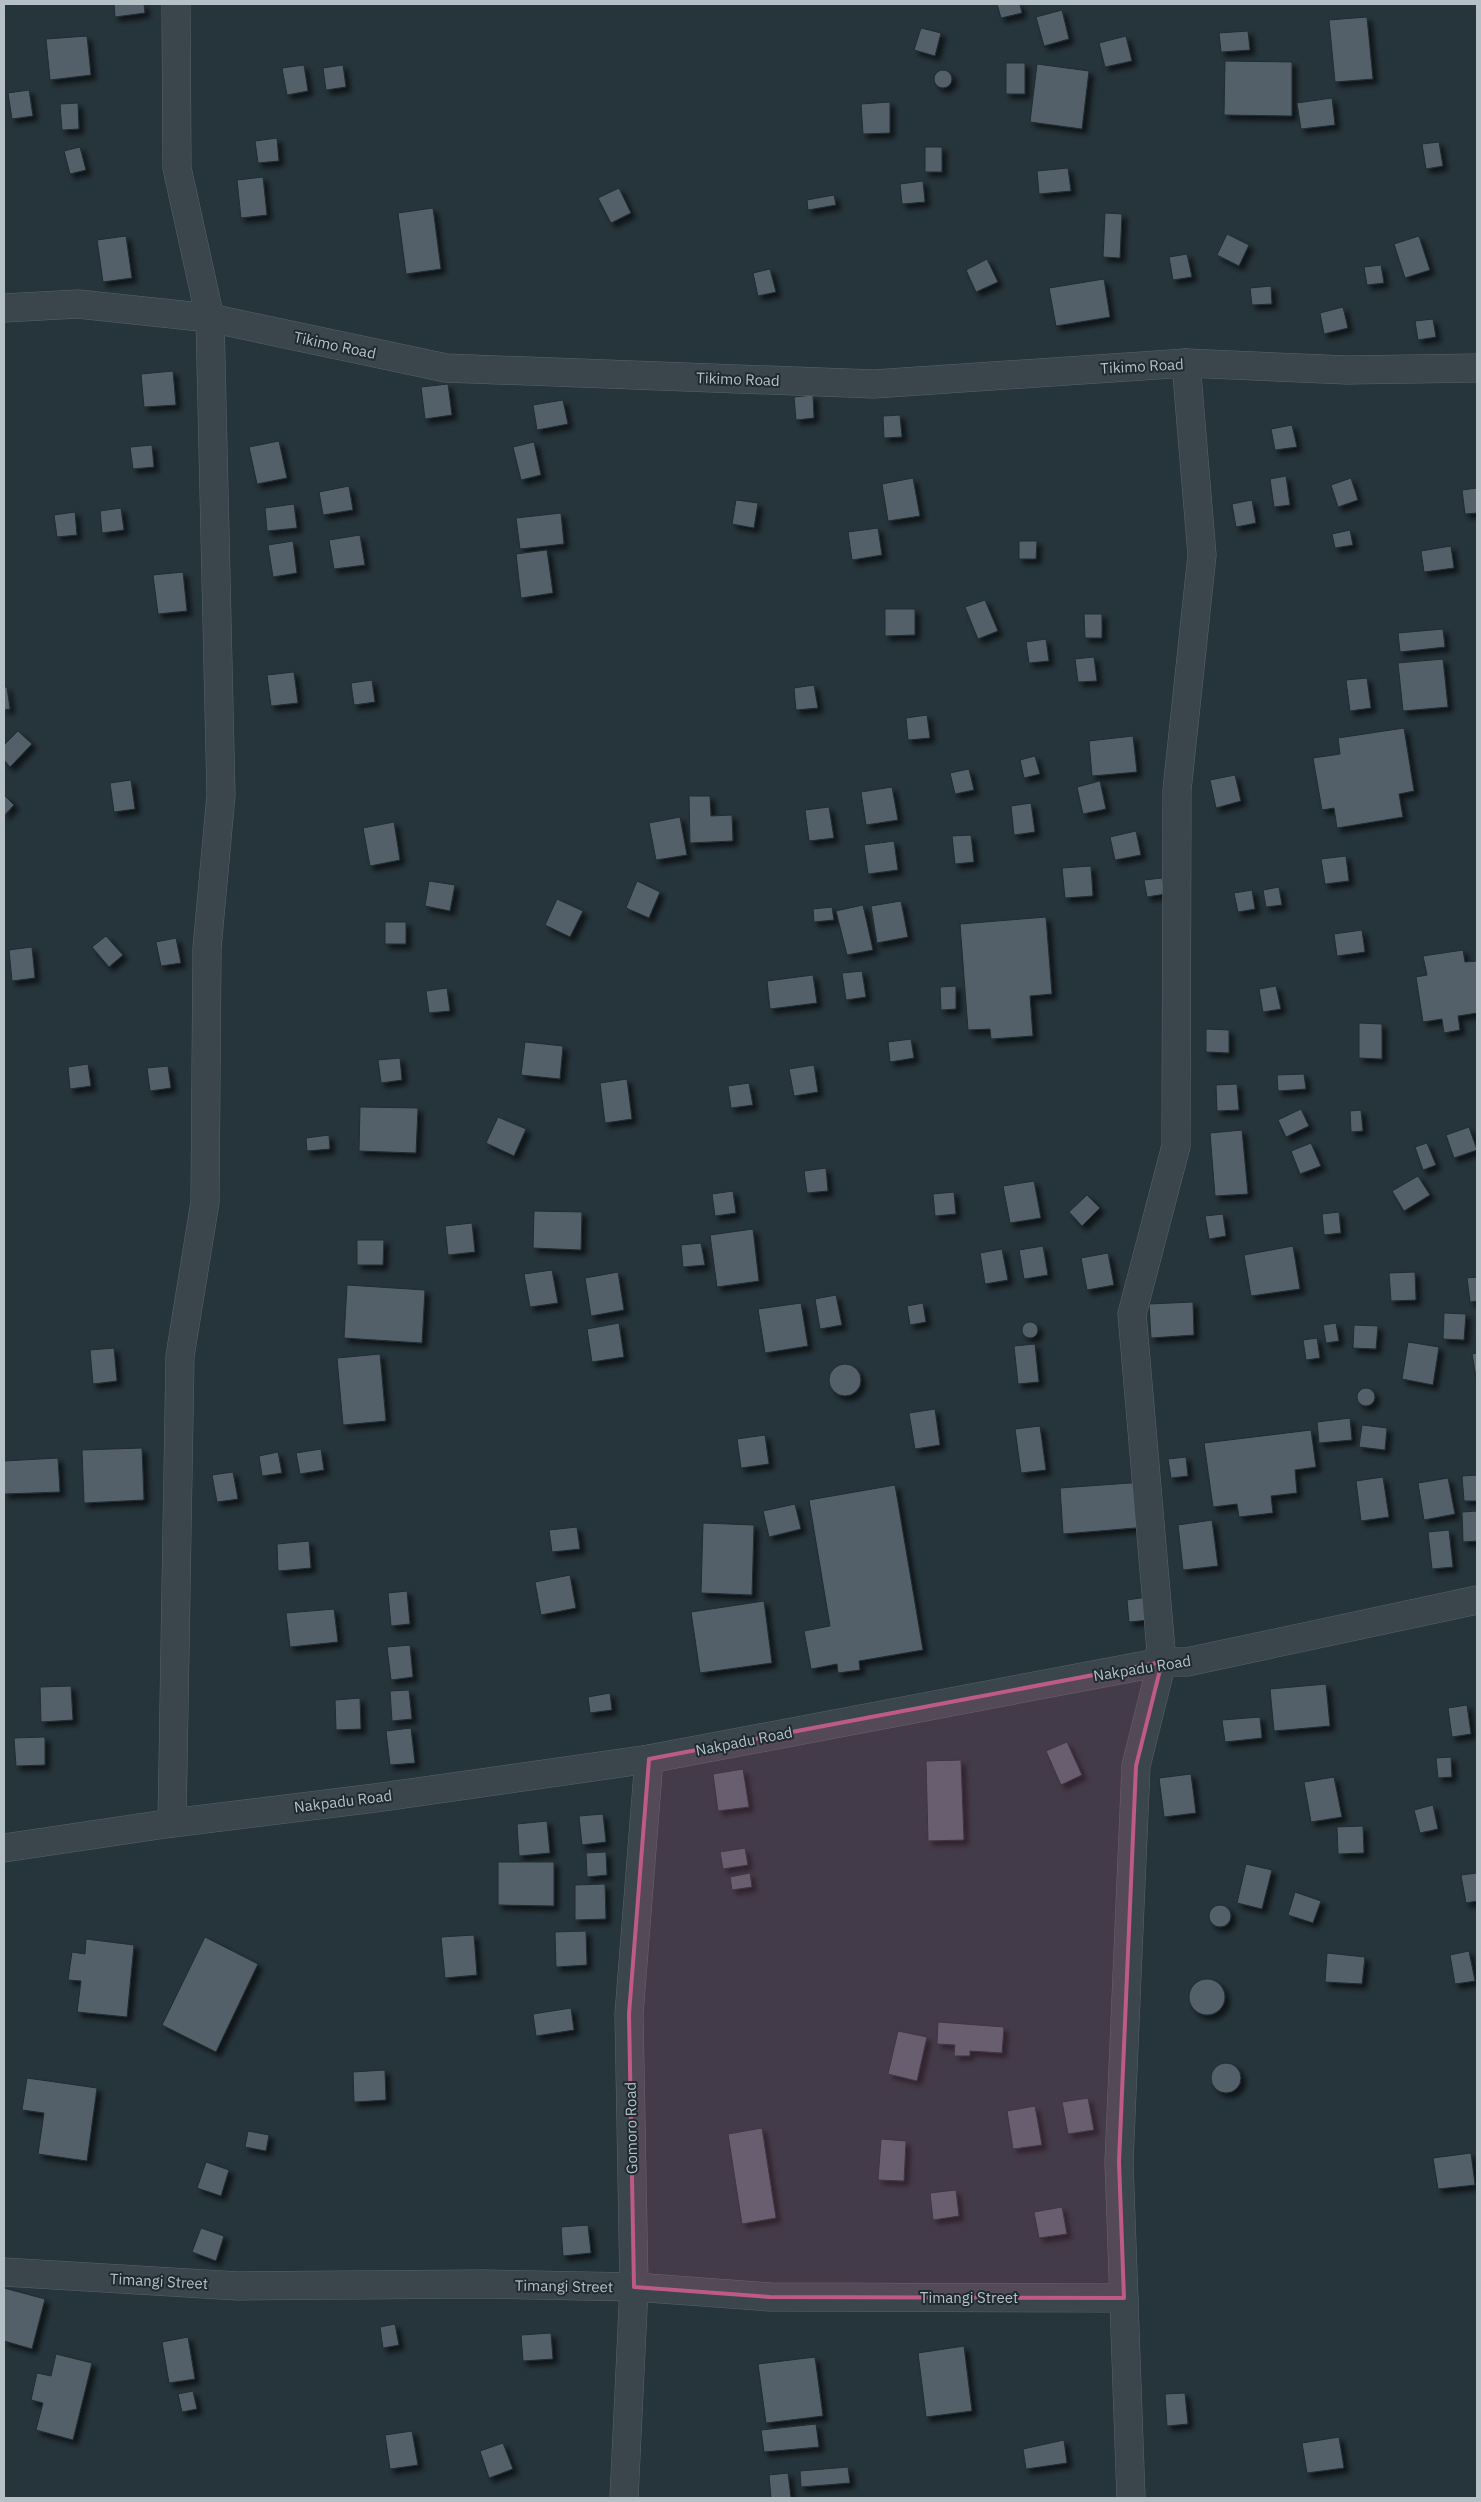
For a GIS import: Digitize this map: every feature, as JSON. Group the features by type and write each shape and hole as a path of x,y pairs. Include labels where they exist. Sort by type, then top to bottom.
{"street":[{"path":"172,1823 180,1356 205,1202 207,948 221,795 210,318 177,168 176,4"},
{"name":"Tikimo Road","path":"4,308 78,304 210,318 446,368 874,384 1186,363 1347,370 1477,368"},
{"path":"1131,2498 1119,2162 1136,1766 1162,1662 1132,1314 1176,1146 1178,790 1202,555 1186,363"},
{"name":"Nakpadu Road","path":"4,1848 172,1823 375,1798 649,1759 1162,1662 1187,1662 1477,1600"},
{"name":"Gomoro Road","path":"624,2498 634,2287 629,2014 649,1759"},
{"name":"Timangi Street","path":"4,2272 238,2286 482,2284 634,2287 770,2297 1124,2298"}],"highlighted area":[{"path":"1162,1662 1136,1766 1119,2162 1124,2298 770,2297 634,2287 629,2014 649,1759"}],"building":[{"path":"114,4 144,4 145,13 115,17"},
{"path":"997,4 1020,4 1022,13 1001,18"},
{"path":"1062,10 1069,39 1044,46 1036,17"},
{"path":"1367,17 1373,79 1335,82 1329,20"},
{"path":"921,28 941,33 935,56 914,50"},
{"path":"1248,31 1250,50 1221,52 1219,33"},
{"path":"87,36 91,75 50,80 46,39"},
{"path":"1126,36 1132,61 1105,67 1099,43"},
{"path":"1225,61 1292,62 1292,116 1224,115"},
{"path":"1006,63 1025,63 1025,94 1006,94"},
{"path":"1037,64 1089,71 1082,129 1030,122"},
{"path":"304,65 308,91 287,95 282,68"},
{"path":"343,65 346,87 326,90 323,68"},
{"path":"939,70 947,70 952,75 950,86 939,88 934,83 934,75"},
{"path":"29,90 33,116 12,119 8,93"},
{"path":"1332,98 1335,125 1301,129 1297,103"},
{"path":"890,102 890,133 863,134 861,104"},
{"path":"78,103 79,129 62,130 60,104"},
{"path":"277,138 279,161 258,163 255,141"},
{"path":"1439,142 1443,166 1426,169 1422,144"},
{"path":"80,147 86,170 70,174 64,151"},
{"path":"925,147 942,147 942,172 925,172"},
{"path":"1068,168 1071,191 1039,194 1037,171"},
{"path":"263,177 267,215 241,218 237,180"},
{"path":"923,181 925,202 902,204 900,184"},
{"path":"619,188 631,213 611,223 598,198"},
{"path":"834,195 836,205 808,210 807,200"},
{"path":"433,208 441,269 406,274 398,213"},
{"path":"1105,213 1122,214 1120,258 1103,257"},
{"path":"1227,234 1249,245 1239,266 1217,255"},
{"path":"126,236 132,278 103,282 97,240"},
{"path":"1419,236 1430,270 1405,278 1394,244"},
{"path":"1187,254 1192,277 1173,280 1169,257"},
{"path":"987,259 998,282 976,292 966,270"},
{"path":"1381,265 1384,283 1367,285 1364,267"},
{"path":"770,269 776,292 758,296 753,273"},
{"path":"1104,279 1110,317 1056,326 1049,288"},
{"path":"1271,286 1272,304 1252,305 1250,288"},
{"path":"1343,307 1348,328 1324,334 1320,313"},
{"path":"1433,319 1436,337 1418,340 1415,321"},
{"path":"173,371 176,405 144,407 141,374"},
{"path":"448,384 452,415 425,419 421,387"},
{"path":"813,395 814,418 796,420 794,397"},
{"path":"563,400 568,424 537,430 533,405"},
{"path":"900,415 902,437 884,438 883,416"},
{"path":"1292,425 1297,447 1275,450 1271,429"},
{"path":"279,441 287,478 257,484 249,447"},
{"path":"534,442 541,475 521,480 513,447"},
{"path":"152,445 154,467 133,469 130,447"},
{"path":"1286,476 1290,505 1274,507 1270,479"},
{"path":"913,478 920,516 888,521 882,484"},
{"path":"1351,478 1358,500 1338,507 1331,485"},
{"path":"349,486 353,510 323,515 319,492"},
{"path":"1477,488 1477,513 1465,514 1462,490"},
{"path":"736,500 758,503 754,528 732,524"},
{"path":"1252,500 1256,523 1236,527 1232,504"},
{"path":"294,504 297,528 267,531 265,508"},
{"path":"121,508 124,530 102,533 100,511"},
{"path":"75,512 77,535 57,537 54,515"},
{"path":"561,513 564,544 520,549 516,518"},
{"path":"878,528 882,555 852,560 848,532"},
{"path":"1350,530 1353,545 1335,548 1332,534"},
{"path":"360,535 365,565 334,569 329,540"},
{"path":"293,541 297,573 273,577 268,545"},
{"path":"1019,541 1037,541 1036,559 1019,559"},
{"path":"1451,546 1454,568 1424,572 1421,551"},
{"path":"547,550 553,593 521,598 516,554"},
{"path":"183,572 187,611 158,614 153,575"},
{"path":"985,600 998,631 978,639 965,607"},
{"path":"885,609 915,609 915,635 885,636"},
{"path":"1084,614 1102,614 1102,638 1085,638"},
{"path":"1443,629 1445,647 1400,652 1398,633"},
{"path":"1046,639 1049,661 1029,663 1026,642"},
{"path":"1094,657 1097,681 1078,682 1075,659"},
{"path":"1443,659 1448,707 1403,711 1398,663"},
{"path":"294,672 298,703 271,706 267,675"},
{"path":"1367,678 1371,708 1350,711 1346,680"},
{"path":"372,680 375,702 354,705 351,683"},
{"path":"814,685 818,708 796,710 794,688"},
{"path":"4,687 7,687 10,709 4,710"},
{"path":"927,715 930,738 908,740 906,718"},
{"path":"1404,728 1414,791 1399,794 1403,817 1337,828 1334,808 1322,810 1313,758 1340,754 1338,738"},
{"path":"18,731 32,744 10,767 4,760 4,745"},
{"path":"1133,736 1137,772 1092,776 1089,741"},
{"path":"1035,756 1040,774 1024,778 1020,760"},
{"path":"969,769 974,790 955,794 950,773"},
{"path":"1235,775 1241,801 1216,808 1210,780"},
{"path":"131,780 135,809 114,812 110,783"},
{"path":"1100,781 1106,809 1083,814 1077,787"},
{"path":"892,787 898,820 866,825 861,792"},
{"path":"4,795 14,805 4,816"},
{"path":"689,796 710,796 711,816 732,815 733,841 690,843"},
{"path":"1031,803 1035,832 1014,835 1011,806"},
{"path":"829,807 834,838 809,841 805,810"},
{"path":"680,817 687,855 656,860 649,823"},
{"path":"394,822 400,860 370,866 363,828"},
{"path":"1136,831 1141,855 1115,860 1110,837"},
{"path":"971,835 974,862 955,864 952,836"},
{"path":"894,841 898,870 868,874 864,845"},
{"path":"1346,856 1349,881 1325,884 1321,859"},
{"path":"1091,866 1093,896 1065,898 1062,868"},
{"path":"1162,878 1165,894 1147,897 1144,880"},
{"path":"429,881 455,885 450,911 425,906"},
{"path":"637,881 660,892 649,918 626,908"},
{"path":"1279,887 1282,905 1266,907 1263,890"},
{"path":"1252,890 1255,909 1238,912 1234,893"},
{"path":"557,899 583,911 570,937 545,925"},
{"path":"901,901 908,937 877,943 871,906"},
{"path":"863,905 873,950 847,955 836,911"},
{"path":"832,907 834,920 814,922 813,909"},
{"path":"1046,917 1052,994 1030,996 1033,1036 991,1039 990,1029 968,1030 960,924"},
{"path":"385,922 406,922 406,944 385,944"},
{"path":"1362,930 1365,952 1337,956 1334,934"},
{"path":"106,936 123,955 109,967 92,947"},
{"path":"176,938 181,963 161,966 156,942"},
{"path":"32,947 35,978 12,981 9,950"},
{"path":"1463,950 1465,962 1477,961 1477,1013 1458,1016 1460,1030 1444,1033 1442,1019 1423,1022 1416,977 1427,975 1423,956"},
{"path":"862,971 866,997 846,1000 842,973"},
{"path":"813,975 817,1003 770,1009 767,981"},
{"path":"956,986 956,1009 941,1010 940,987"},
{"path":"1276,986 1281,1009 1263,1012 1259,989"},
{"path":"447,988 450,1011 429,1013 426,991"},
{"path":"1359,1023 1382,1024 1382,1059 1359,1058"},
{"path":"1206,1029 1229,1030 1229,1053 1206,1052"},
{"path":"911,1039 914,1058 890,1062 888,1042"},
{"path":"525,1042 563,1046 560,1079 521,1075"},
{"path":"400,1058 402,1080 381,1083 378,1060"},
{"path":"88,1064 91,1086 70,1089 68,1067"},
{"path":"814,1065 818,1092 794,1096 789,1069"},
{"path":"168,1066 171,1088 150,1091 147,1068"},
{"path":"1304,1074 1306,1089 1278,1091 1277,1075"},
{"path":"627,1079 632,1119 605,1123 600,1083"},
{"path":"749,1083 753,1105 731,1108 728,1086"},
{"path":"1237,1084 1239,1110 1217,1111 1216,1085"},
{"path":"360,1107 418,1108 416,1153 359,1151"},
{"path":"1301,1109 1309,1126 1286,1137 1278,1120"},
{"path":"1361,1110 1363,1131 1351,1132 1350,1111"},
{"path":"498,1117 526,1129 514,1156 486,1143"},
{"path":"1469,1127 1477,1150 1454,1158 1446,1135"},
{"path":"1242,1130 1248,1194 1215,1196 1210,1133"},
{"path":"329,1135 330,1149 307,1151 306,1138"},
{"path":"1311,1143 1321,1166 1300,1174 1291,1151"},
{"path":"1427,1143 1436,1165 1423,1170 1415,1147"},
{"path":"826,1168 828,1191 807,1193 804,1171"},
{"path":"1418,1176 1430,1195 1404,1211 1392,1191"},
{"path":"1034,1181 1041,1218 1010,1223 1003,1186"},
{"path":"733,1191 736,1213 715,1216 712,1194"},
{"path":"954,1192 956,1214 935,1216 933,1194"},
{"path":"1087,1195 1100,1208 1082,1226 1069,1212"},
{"path":"534,1211 582,1212 581,1250 533,1248"},
{"path":"1339,1212 1341,1233 1324,1235 1322,1214"},
{"path":"1223,1214 1226,1236 1209,1239 1205,1216"},
{"path":"472,1223 475,1252 448,1255 445,1226"},
{"path":"753,1229 759,1281 717,1287 710,1235"},
{"path":"357,1240 384,1240 383,1265 357,1265"},
{"path":"701,1243 705,1265 683,1267 681,1245"},
{"path":"1043,1246 1048,1275 1024,1279 1019,1250"},
{"path":"1293,1246 1300,1289 1251,1296 1244,1255"},
{"path":"1002,1249 1008,1280 985,1284 980,1253"},
{"path":"1108,1253 1114,1285 1087,1290 1081,1258"},
{"path":"552,1270 558,1303 530,1307 524,1274"},
{"path":"618,1272 624,1310 591,1316 585,1278"},
{"path":"1415,1272 1416,1300 1391,1301 1389,1273"},
{"path":"1477,1277 1477,1301 1470,1302 1467,1278"},
{"path":"347,1285 425,1290 422,1343 344,1338"},
{"path":"836,1295 842,1325 820,1329 815,1299"},
{"path":"1193,1302 1194,1335 1151,1338 1149,1304"},
{"path":"801,1303 808,1346 765,1353 758,1309"},
{"path":"923,1303 926,1322 910,1325 907,1306"},
{"path":"1444,1313 1466,1314 1464,1340 1443,1339"},
{"path":"1027,1322 1033,1322 1038,1327 1036,1336 1027,1338 1022,1333 1022,1327"},
{"path":"619,1323 624,1357 592,1362 587,1329"},
{"path":"1336,1323 1339,1341 1326,1343 1323,1325"},
{"path":"1354,1325 1378,1326 1376,1349 1353,1348"},
{"path":"1317,1338 1320,1358 1306,1360 1303,1340"},
{"path":"1408,1342 1439,1347 1433,1385 1402,1379"},
{"path":"1035,1344 1039,1382 1018,1384 1014,1346"},
{"path":"114,1348 117,1381 93,1384 90,1350"},
{"path":"1477,1353 1477,1383 1472,1354"},
{"path":"380,1354 386,1421 343,1425 337,1358"},
{"path":"845,1364 856,1369 861,1380 856,1391 845,1396 834,1391 829,1380 834,1369"},
{"path":"1362,1388 1370,1388 1375,1393 1373,1404 1362,1406 1357,1401 1357,1393"},
{"path":"935,1409 940,1445 915,1449 909,1413"},
{"path":"1350,1418 1352,1440 1319,1443 1317,1422"},
{"path":"1362,1425 1387,1428 1385,1450 1359,1447"},
{"path":"1040,1426 1046,1470 1021,1473 1015,1429"},
{"path":"1311,1430 1316,1467 1295,1470 1297,1493 1271,1496 1273,1513 1239,1517 1237,1504 1213,1507 1204,1443"},
{"path":"765,1435 769,1464 741,1468 737,1439"},
{"path":"142,1448 144,1500 84,1503 82,1450"},
{"path":"321,1449 324,1470 300,1474 296,1453"},
{"path":"278,1452 282,1473 262,1476 259,1456"},
{"path":"1186,1457 1188,1476 1171,1478 1168,1459"},
{"path":"58,1458 60,1492 4,1494 4,1461"},
{"path":"233,1472 238,1499 217,1502 212,1475"},
{"path":"1477,1475 1477,1501 1464,1501 1462,1476"},
{"path":"1383,1477 1389,1517 1361,1521 1356,1481"},
{"path":"1448,1478 1455,1514 1424,1520 1418,1483"},
{"path":"1144,1482 1147,1527 1063,1534 1060,1488"},
{"path":"895,1485 923,1650 859,1661 860,1670 838,1673 837,1664 811,1669 804,1631 830,1626 809,1500"},
{"path":"795,1504 801,1529 769,1537 763,1511"},
{"path":"1477,1511 1477,1541 1463,1542 1462,1512"},
{"path":"1212,1520 1218,1566 1183,1570 1178,1525"},
{"path":"703,1523 754,1525 752,1595 701,1593"},
{"path":"577,1527 580,1549 552,1552 549,1530"},
{"path":"1449,1530 1453,1567 1432,1569 1428,1532"},
{"path":"309,1541 311,1568 278,1571 277,1544"},
{"path":"570,1575 576,1608 541,1615 535,1582"},
{"path":"407,1591 410,1624 391,1626 388,1593"},
{"path":"1147,1597 1149,1620 1129,1622 1127,1600"},
{"path":"764,1601 772,1663 700,1673 691,1612"},
{"path":"334,1609 338,1642 290,1647 286,1613"},
{"path":"410,1645 413,1677 391,1680 387,1647"},
{"path":"1326,1684 1330,1726 1274,1731 1270,1689"},
{"path":"71,1686 73,1720 41,1722 40,1687"},
{"path":"409,1690 412,1719 392,1721 390,1691"},
{"path":"610,1693 612,1710 590,1713 588,1697"},
{"path":"360,1698 361,1729 336,1730 335,1700"},
{"path":"1467,1705 1471,1734 1452,1737 1448,1708"},
{"path":"1260,1717 1262,1738 1225,1742 1222,1720"},
{"path":"411,1728 415,1763 390,1765 386,1731"},
{"path":"45,1737 45,1765 16,1766 14,1738"},
{"path":"1067,1742 1082,1775 1061,1785 1046,1751"},
{"path":"1451,1757 1452,1777 1438,1778 1436,1758"},
{"path":"961,1760 964,1840 928,1841 926,1761"},
{"path":"743,1769 749,1807 718,1811 713,1774"},
{"path":"1191,1774 1196,1813 1164,1817 1159,1778"},
{"path":"1334,1777 1342,1817 1311,1822 1304,1782"},
{"path":"1433,1805 1438,1829 1420,1833 1414,1810"},
{"path":"603,1814 606,1842 582,1845 579,1816"},
{"path":"547,1821 550,1853 519,1856 517,1824"},
{"path":"1363,1826 1364,1853 1338,1854 1337,1827"},
{"path":"745,1848 748,1865 723,1869 720,1852"},
{"path":"606,1852 607,1875 587,1877 586,1853"},
{"path":"498,1862 554,1862 554,1906 498,1905"},
{"path":"1246,1864 1272,1870 1262,1909 1237,1903"},
{"path":"750,1873 752,1887 732,1890 730,1877"},
{"path":"1477,1873 1477,1901 1466,1903 1461,1875"},
{"path":"605,1884 606,1919 575,1920 575,1885"},
{"path":"1295,1892 1321,1901 1313,1923 1288,1915"},
{"path":"1216,1905 1224,1905 1231,1912 1231,1920 1224,1927 1216,1927 1209,1920 1209,1912"},
{"path":"586,1931 587,1965 556,1967 555,1932"},
{"path":"474,1935 477,1975 445,1978 441,1937"},
{"path":"205,1937 258,1964 216,2052 162,2025"},
{"path":"86,1939 134,1945 127,2017 77,2012 81,1981 68,1980 72,1952 85,1954"},
{"path":"1469,1951 1475,1981 1455,1984 1450,1955"},
{"path":"1327,1953 1365,1957 1362,1984 1325,1982"},
{"path":"1207,1979 1214,1980 1220,1984 1224,1990 1224,2004 1220,2010 1214,2014 1207,2015 1200,2014 1194,2010 1190,2004 1189,1997 1190,1990 1194,1984 1200,1980"},
{"path":"571,2008 574,2030 536,2036 533,2014"},
{"path":"938,2022 1004,2027 1002,2053 970,2051 970,2056 954,2056 955,2045 937,2044"},
{"path":"898,2031 927,2037 917,2081 888,2074"},
{"path":"1226,2063 1237,2067 1241,2078 1237,2089 1226,2093 1215,2089 1211,2078 1215,2067"},
{"path":"385,2070 386,2100 354,2102 353,2072"},
{"path":"27,2078 97,2088 87,2161 38,2154 44,2113 22,2110"},
{"path":"1088,2098 1094,2130 1068,2134 1062,2102"},
{"path":"1035,2106 1042,2145 1013,2149 1007,2111"},
{"path":"762,2128 776,2218 742,2224 728,2134"},
{"path":"248,2131 269,2135 266,2151 245,2147"},
{"path":"881,2139 906,2141 904,2181 878,2180"},
{"path":"1471,2153 1475,2185 1438,2189 1433,2158"},
{"path":"206,2162 229,2170 221,2196 197,2188"},
{"path":"956,2190 959,2216 933,2220 930,2193"},
{"path":"1062,2207 1067,2234 1039,2238 1034,2212"},
{"path":"588,2225 591,2253 563,2256 561,2227"},
{"path":"201,2228 224,2236 216,2261 192,2252"},
{"path":"4,2288 45,2299 32,2349 4,2341"},
{"path":"395,2324 399,2345 383,2348 380,2327"},
{"path":"551,2333 553,2359 523,2361 521,2335"},
{"path":"188,2337 195,2379 169,2383 162,2342"},
{"path":"964,2346 972,2411 926,2417 918,2353"},
{"path":"56,2354 92,2363 73,2440 36,2430 43,2403 31,2400 37,2373 51,2376"},
{"path":"815,2357 823,2416 766,2423 758,2364"},
{"path":"193,2391 197,2409 182,2412 178,2394"},
{"path":"1185,2393 1188,2424 1167,2426 1165,2394"},
{"path":"816,2424 819,2447 764,2452 761,2430"},
{"path":"412,2431 418,2465 390,2469 385,2435"},
{"path":"1339,2437 1344,2468 1307,2473 1302,2443"},
{"path":"1064,2440 1067,2463 1026,2469 1023,2449"},
{"path":"503,2443 513,2469 489,2478 480,2451"},
{"path":"848,2467 850,2483 801,2487 800,2471"},
{"path":"788,2473 791,2498 771,2498 769,2475"}]}
